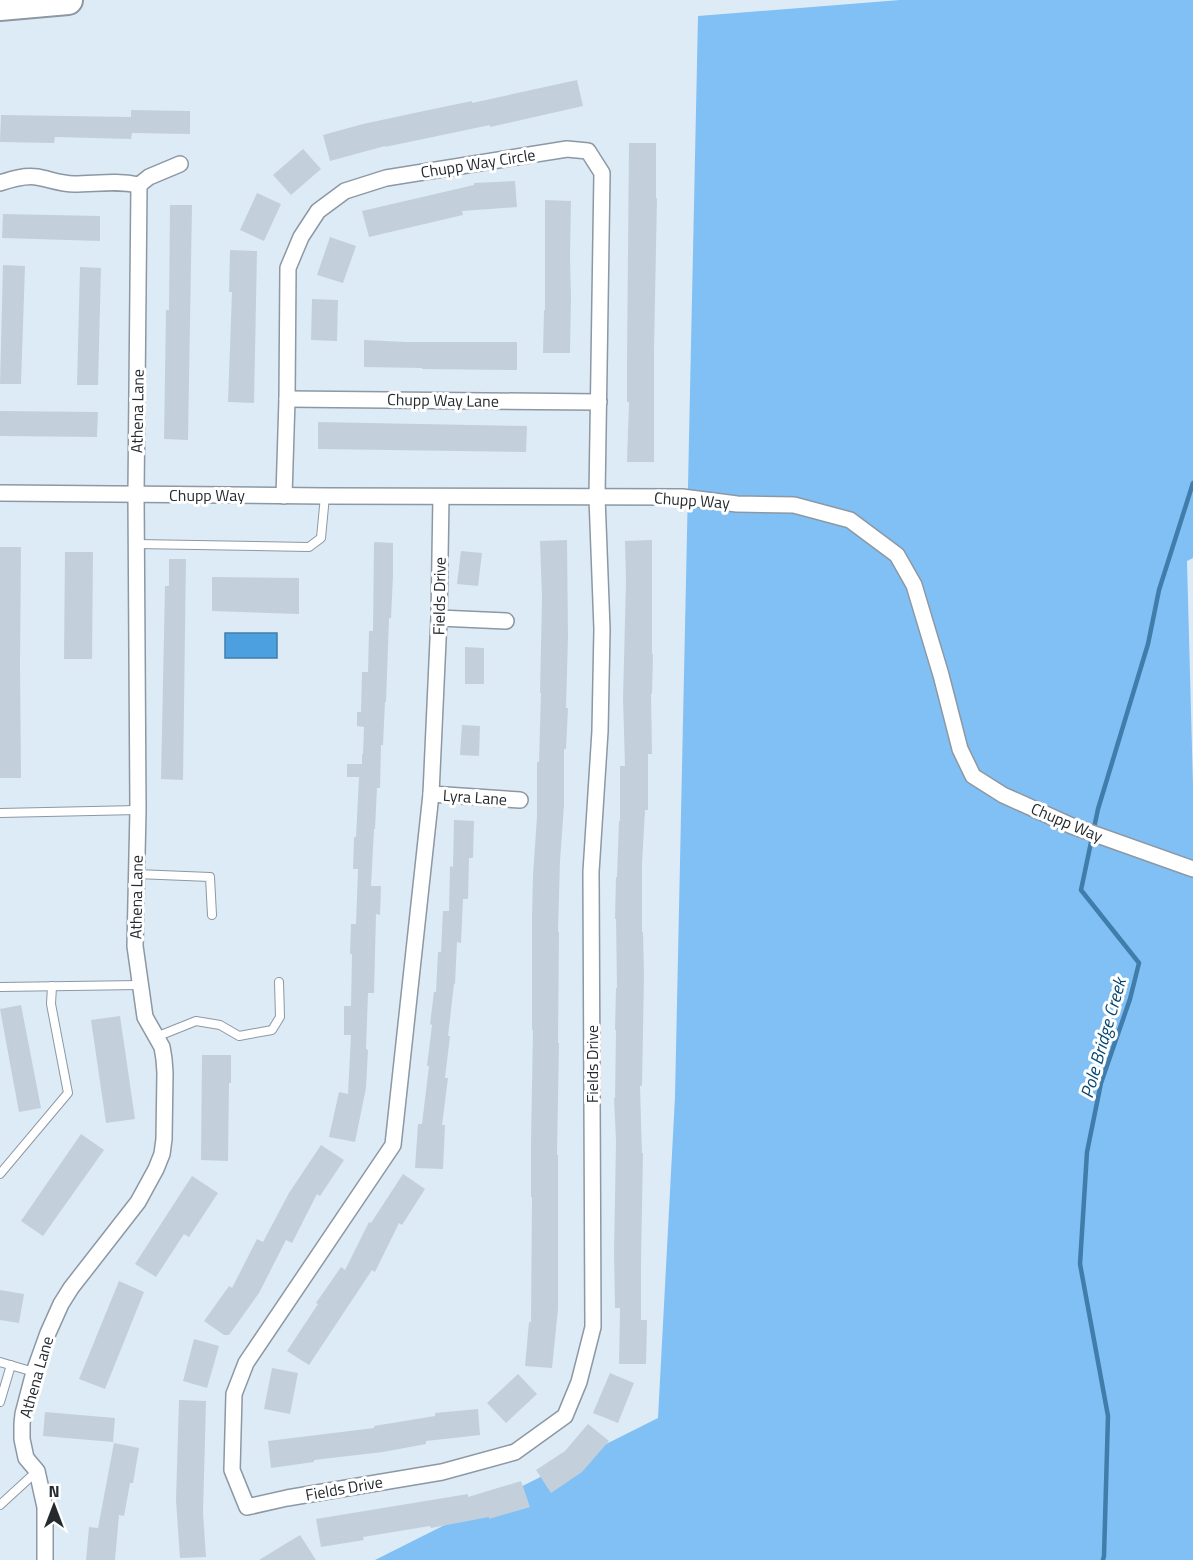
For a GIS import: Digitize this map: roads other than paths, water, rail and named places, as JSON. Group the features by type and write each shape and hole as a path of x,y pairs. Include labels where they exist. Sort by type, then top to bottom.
{"highway":[{"path":"0,6 68,0"}],"street":[{"name":"Chupp Way Circle","path":"284,496 288,268 301,237 318,211 345,191 386,178 567,149 588,151 602,173 597,497"},
{"path":"0,183 34,177 72,184 127,182 139,185 149,177 180,164"},
{"name":"Athena Lane","path":"45,1560 45,1507 37,1471 24,1453 22,1424 34,1372 61,1304 138,1202 162,1154 164,1138 165,1073 162,1047 145,1017 135,946 138,810 136,495 139,185"},
{"name":"Chupp Way Lane","path":"287,399 599,402"},
{"name":"Chupp Way","path":"0,493 682,497 737,504 794,505 850,520 897,555 914,585 960,748 973,776 1003,795 1072,826 1193,869"},
{"name":"Fields Drive","path":"441,497 439,618 430,794 393,1145 246,1364 234,1394 232,1470 247,1507 442,1472 515,1452 566,1416 579,1382 593,1327 591,872 600,731 602,629 597,497"},
{"path":"439,618 506,621"},
{"name":"Lyra Lane","path":"430,794 520,800"}],"lane":[{"path":"136,544 309,547 321,538 325,496"},
{"path":"0,813 138,810"},
{"path":"136,874 210,877 212,915"},
{"path":"156,1037 196,1021 220,1025 239,1036 272,1030 280,1017 279,982"},
{"path":"0,987 140,985"},
{"path":"0,1174 68,1093 51,1004 52,986"},
{"path":"0,1362 34,1372"},
{"path":"0,1402 11,1365"},
{"path":"0,1505 37,1471"}],"waterway":[{"name":"Pole Bridge Creek","path":"1103,1560 1108,1416 1080,1264 1087,1152 1101,1083 1130,999 1139,963 1081,890 1098,809 1148,644 1159,590 1193,483"}]}
